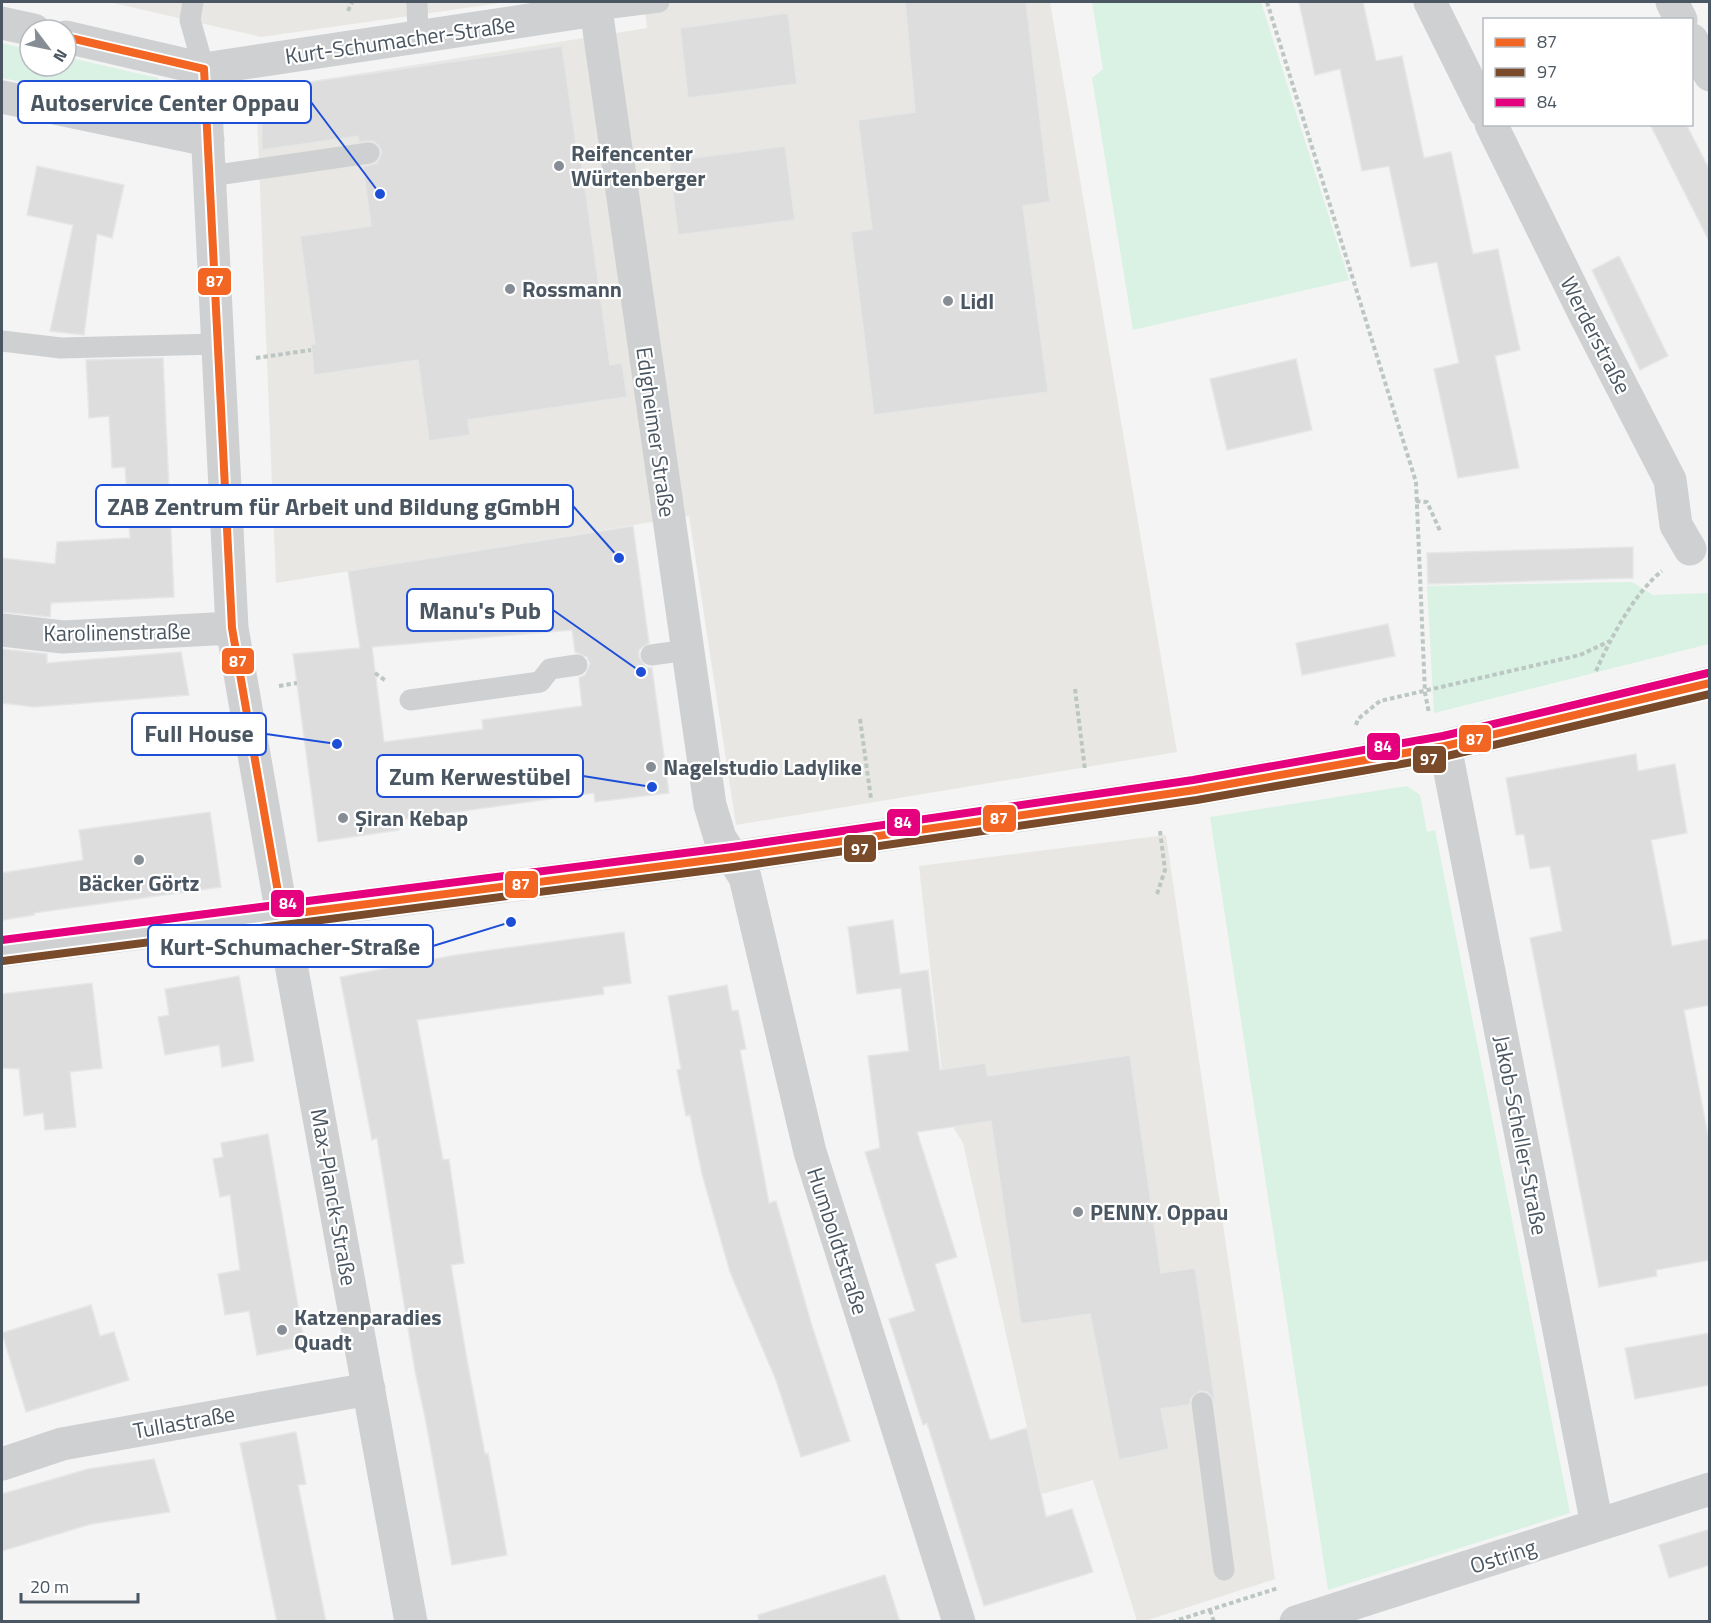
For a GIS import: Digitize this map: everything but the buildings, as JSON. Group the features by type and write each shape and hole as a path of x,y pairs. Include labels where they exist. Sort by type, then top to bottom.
{"street":[{"path":"1431,2 1483,107"},
{"path":"1672,2 1680,18"},
{"name":"Kurt-Schumacher-Straße","path":"78,40 204,69 418,37 596,6"},
{"name":"Edigheimer Straße","path":"596,6 710,805 720,838 733,857"},
{"path":"2,23 18,26"},
{"path":"1693,42 1710,75"},
{"path":"204,69 232,628 282,915"},
{"path":"2,97 208,140"},
{"name":"Werderstraße","path":"1492,126 1585,315 1670,480 1676,525 1690,549"},
{"name":"Karolinenstraße","path":"2,630 63,637 232,628"},
{"path":"2,951 733,857 1195,790 1445,746 1710,683"},
{"name":"Jakob-Scheller-Straße","path":"1445,746 1597,1525"},
{"name":"Humboldtstraße","path":"733,857 746,877 810,1152 959,1622"},
{"name":"Max-Planck-Straße","path":"282,915 411,1622"},
{"name":"Tullastraße","path":"2,1464 62,1444 369,1389"},
{"name":"Ostring","path":"1296,1622 1710,1489"}],"lane":[{"path":"193,2 190,20 204,69"},
{"path":"417,2 418,37"},
{"path":"596,6 659,2"},
{"path":"210,176 369,153"},
{"path":"2,341 70,348 218,344"},
{"path":"651,655 688,650"},
{"path":"410,700 540,682 550,669 577,665"},
{"path":"1202,1403 1224,1570"}],"path":[{"path":"1267,2 1416,482 1425,693"},
{"path":"268,357 311,350"},
{"path":"1416,501 1427,502 1441,533"},
{"path":"1599,710 1594,676 1610,641 1651,580 1690,549"},
{"path":"1346,764 1358,719 1380,702 1580,655 1610,641"},
{"path":"1075,689 1090,806"},
{"path":"860,719 876,836"},
{"path":"1155,796 1165,870 1158,894"},
{"path":"1210,1610 1214,1622"}],"shaded area":[{"path":"109,2 508,2 261,37"},
{"path":"644,2 1050,2 1177,752 736,825 689,516 276,583 256,90 647,28"},
{"path":"1166,835 1275,1579 1145,1621 1137,1621 1093,1480 1042,1494 963,1143 947,1117 919,866"}],"green space":[{"path":"1092,2 1261,2 1349,280 1133,330 1092,78 1103,69"},
{"path":"2,43 18,47 18,78 78,78 78,60 158,78 160,94 151,109 2,78"},
{"path":"1632,582 1653,595 1709,593 1709,644 1434,713 1427,586"},
{"path":"1407,786 1420,795 1427,832 1435,830 1570,1513 1328,1590 1210,817"}],"transit line":[{"name":"87","path":"78,40 204,69"},
{"name":"87","path":"204,69 232,628 282,915"},
{"name":"84","path":"2,940 732,847 1193,780 1443,736 1708,673"},
{"name":"87","path":"282,915 733,857 1195,790 1445,746 1710,683"},
{"name":"97","path":"3,961 734,867 1197,800 1447,756 1710,694"}],"place":[{"name":"Reifencenter Würtenberger","path":"559,166"},
{"name":"Autoservice Center Oppau","path":"380,194"},
{"name":"Rossmann","path":"510,289"},
{"name":"Lidl","path":"948,301"},
{"name":"ZAB Zentrum für Arbeit und Bildung gGmbH","path":"619,558"},
{"name":"Manu's Pub","path":"641,672"},
{"name":"Full House","path":"337,744"},
{"name":"Nagelstudio Ladylike","path":"651,767"},
{"name":"Zum Kerwestübel","path":"652,787"},
{"name":"Şiran Kebap","path":"343,818"},
{"name":"Bäcker Görtz","path":"139,860"},
{"name":"Kurt-Schumacher-Straße","path":"511,922"},
{"name":"PENNY. Oppau","path":"1078,1212"},
{"name":"Katzenparadies Quadt","path":"282,1330"}]}
